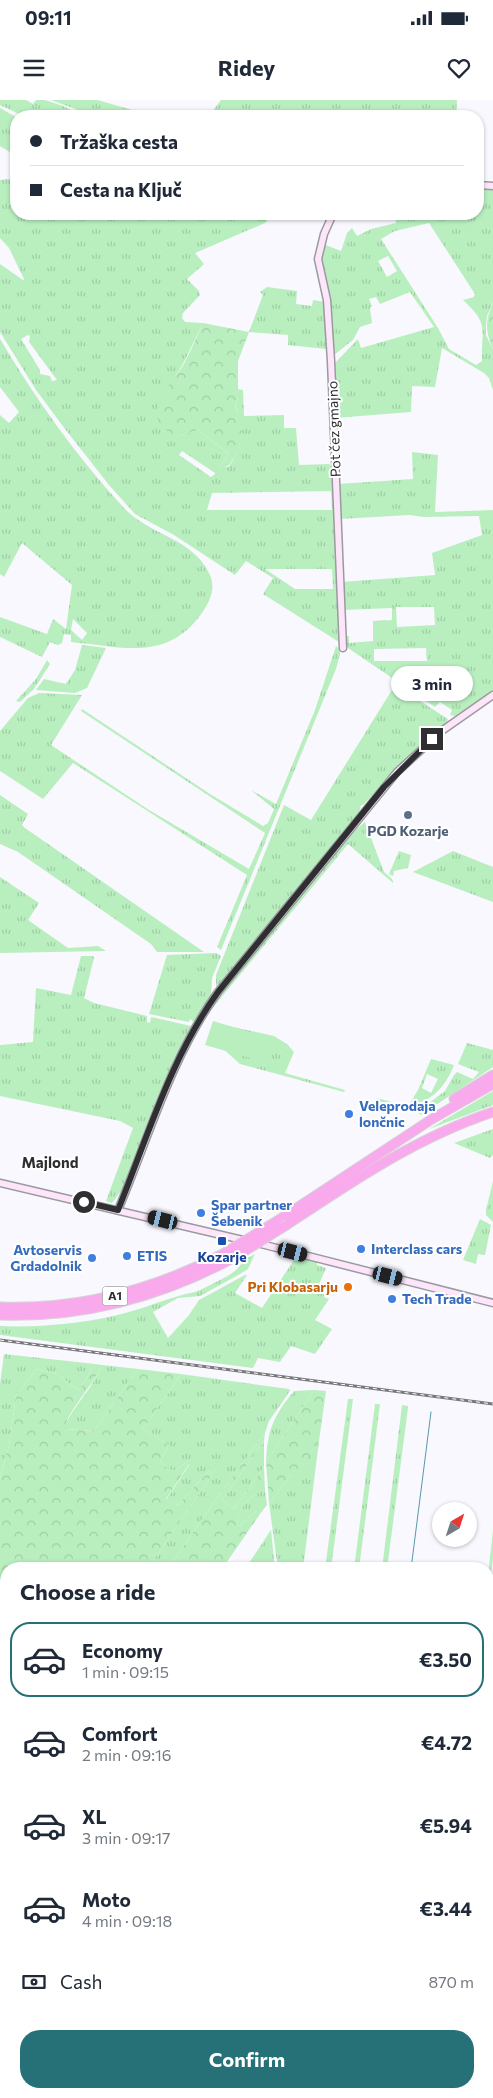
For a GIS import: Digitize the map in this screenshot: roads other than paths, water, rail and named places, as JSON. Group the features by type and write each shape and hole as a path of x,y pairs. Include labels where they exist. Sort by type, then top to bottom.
{"highway":[{"path":"405,1137 421,1120 493,1075"},
{"name":"A1","path":"0,1307 55,1306 116,1296 163,1281 223,1254 405,1137 493,1084"},
{"name":"A1","path":"0,1316 68,1313 129,1301 177,1285 235,1257 412,1145 446,1129 493,1112"}],"street":[{"name":"Pot čez gmajno","path":"330,220 324,234 318,259 327,300 331,361 343,648"},
{"path":"118,1210 182,1051 199,1020 218,992 397,772 443,730 493,695"},
{"path":"0,1183 118,1210 493,1303"}],"waterway":[{"path":"412,1562 431,1412"}],"railway":[{"path":"0,1340 493,1404"}],"place":[{"name":"PGD Kozarje","path":"408,815"},
{"name":"Veleprodaja lončnic","path":"349,1114"},
{"name":"Spar partner Šebenik","path":"201,1213"},
{"name":"Kozarje","path":"222,1241"},
{"name":"Interclass cars","path":"361,1249"},
{"name":"ETIS","path":"127,1256"},
{"name":"Avtoservis Grdadolnik","path":"92,1258"},
{"name":"Pri Klobasarju","path":"348,1287"},
{"name":"Tech Trade","path":"392,1299"}],"district":[{"name":"Majlond","path":"50,1163"}]}
